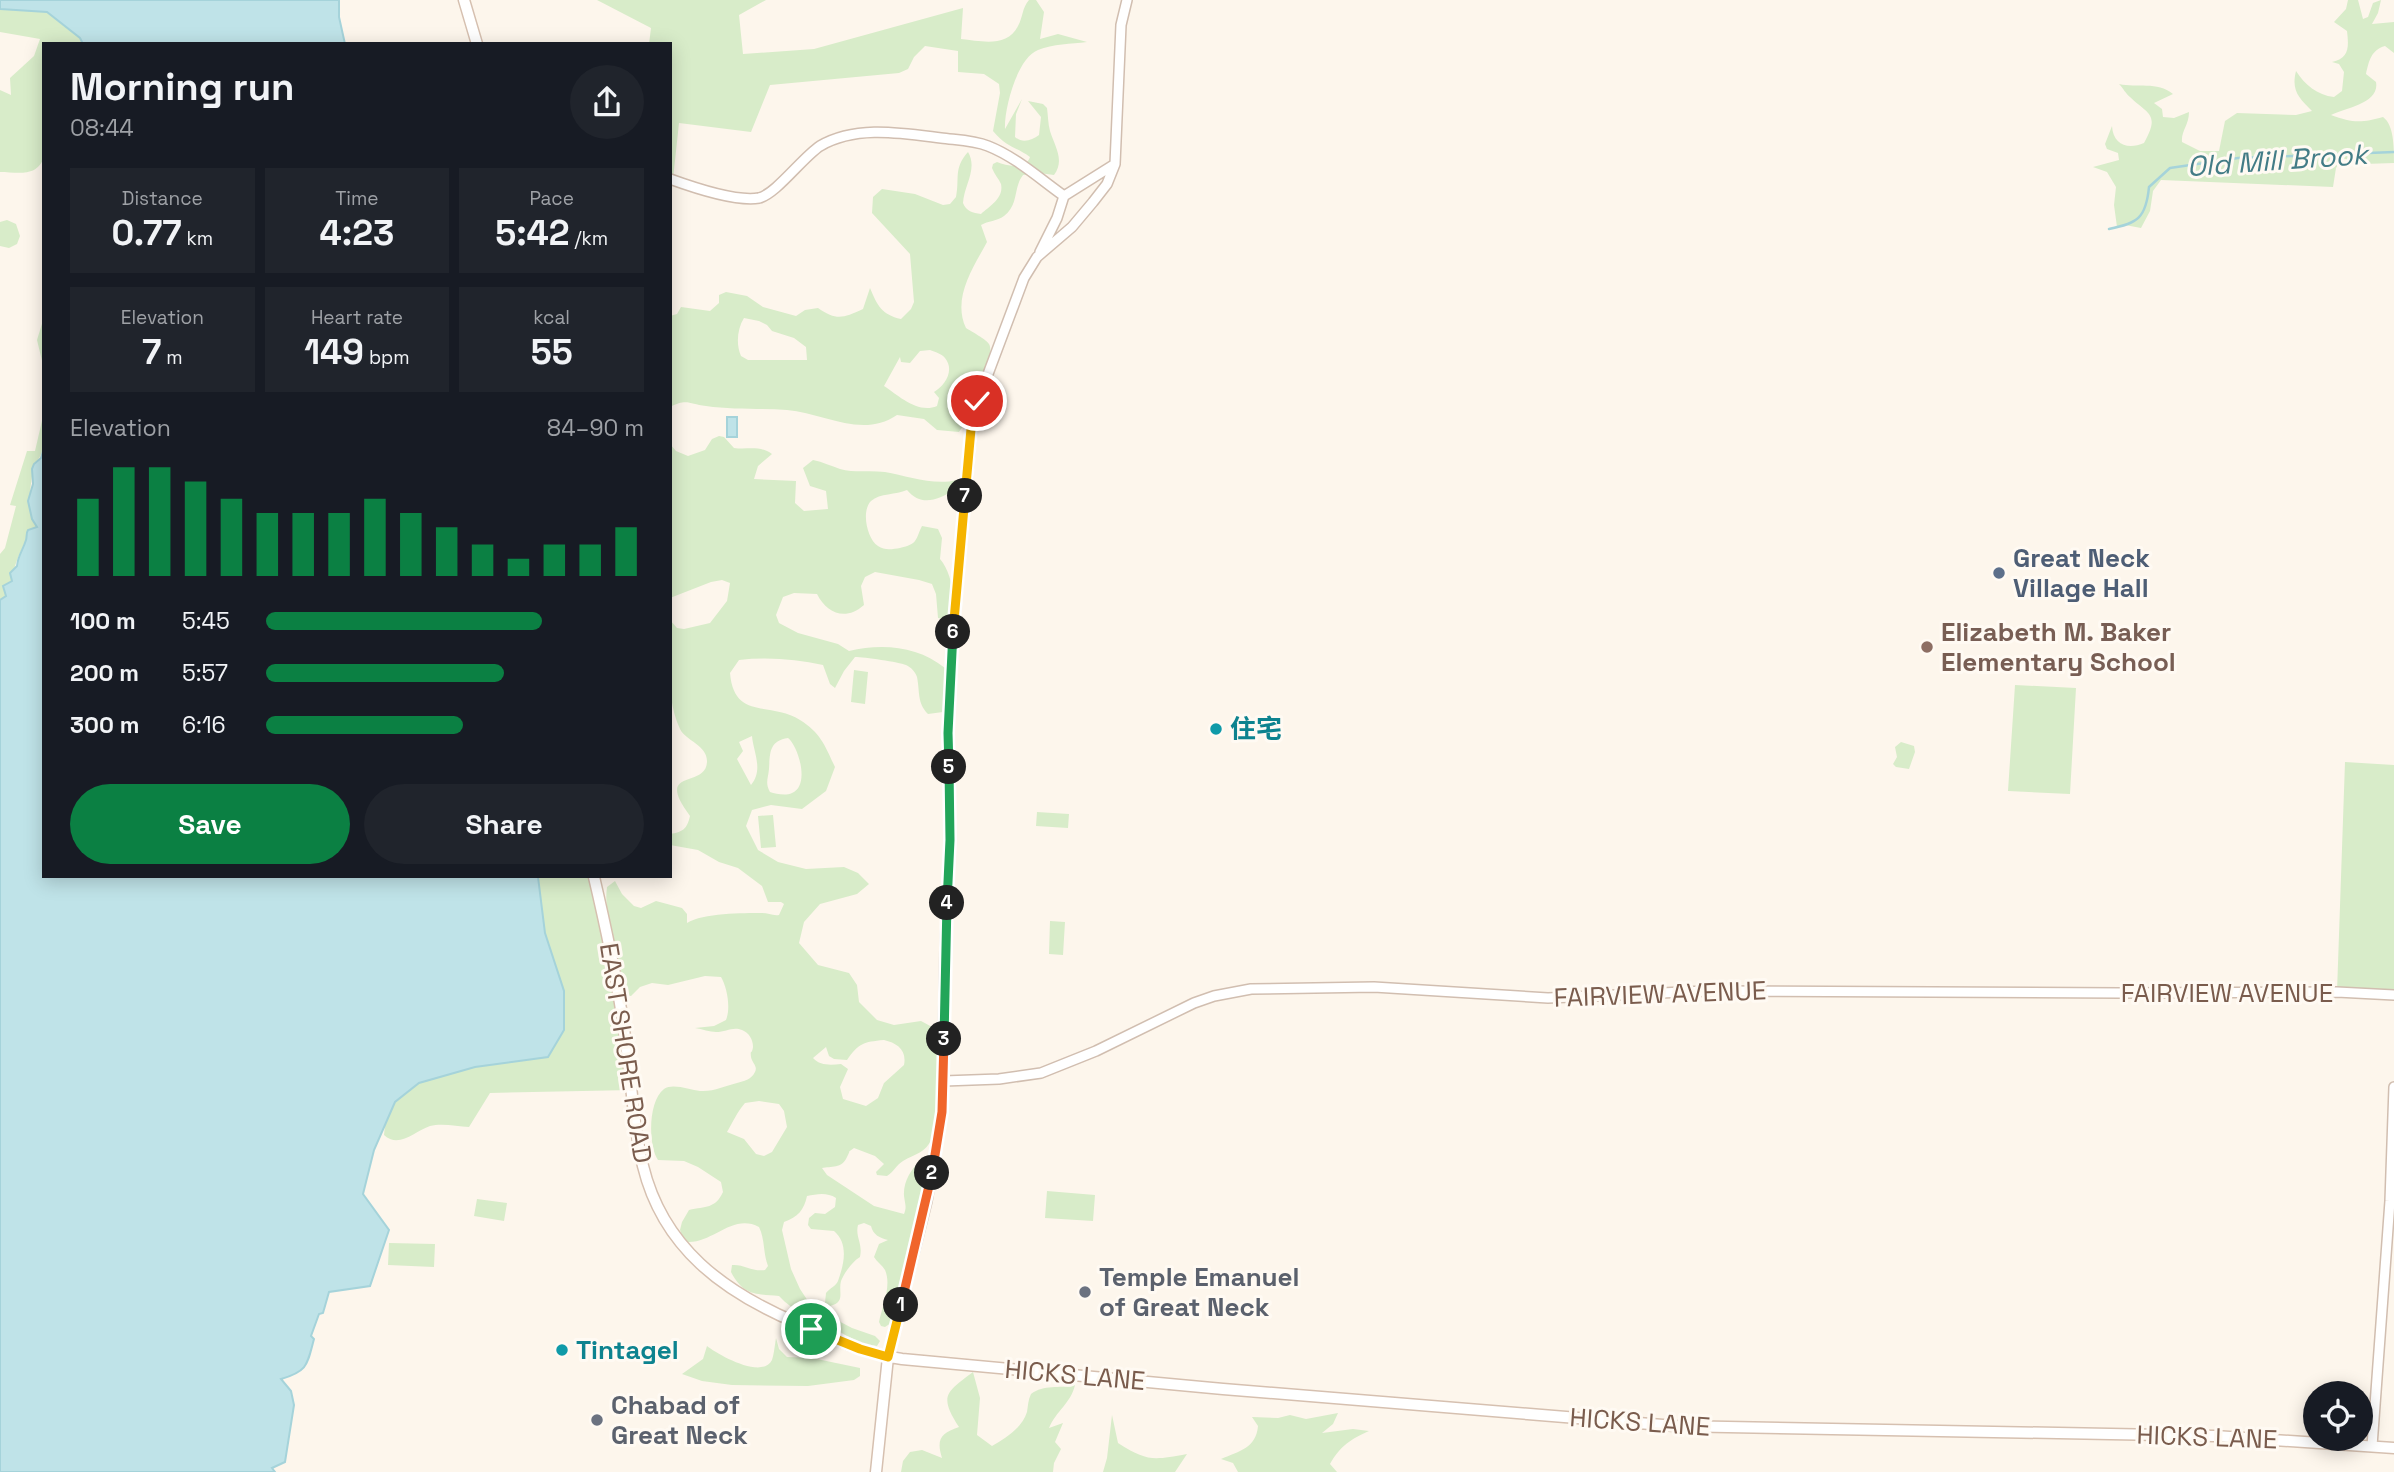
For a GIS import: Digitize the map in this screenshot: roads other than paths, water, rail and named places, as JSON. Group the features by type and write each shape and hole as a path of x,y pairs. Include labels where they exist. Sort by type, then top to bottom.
{"main road":[{"path":"464,0 477,42"},
{"name":"EAST SHORE ROAD","path":"594,878 618,989 639,1149 652,1191 667,1222 687,1250 709,1273 737,1294 762,1308 860,1349 888,1357"},
{"path":"876,1472 888,1357"},
{"name":"HICKS LANE","path":"888,1357 1223,1389 1675,1426 2215,1436 2303,1442"},
{"name":"HICKS LANE","path":"2373,1446 2394,1448"}],"street":[{"path":"1037,257 1072,228 1107,184 1115,164 1121,25 1127,0"},
{"path":"672,180 722,194 761,198 771,192 813,151 829,141 854,134 895,132 987,146 1007,155 1064,197"},
{"path":"888,1357 927,1201 942,1112 944,950 950,829 948,733 954,624 972,418 1024,278 1057,218 1064,197 1115,164"},
{"name":"FAIRVIEW AVENUE","path":"944,1081 999,1079 1041,1073 1096,1051 1194,1003 1251,989 1374,986 1548,998 1706,991 2337,992 2394,995"},
{"path":"2373,1432 2390,1201 2394,1087"}],"water":[{"path":"0,0 339,0 339,17 345,42 82,42 47,12 0,9"},
{"path":"727,417 737,417 737,437 727,437"},
{"path":"42,455 42,878 538,878 545,933 564,991 564,1030 548,1057 475,1067 419,1083 395,1102 374,1150 363,1194 389,1230 370,1286 329,1292 323,1313 319,1314 311,1336 314,1339 305,1366 297,1373 281,1379 291,1391 294,1405 285,1462 272,1468 275,1472 0,1472 0,600 6,596 3,586 12,581 10,573 17,566 27,531 37,527 32,519 28,501 33,484 32,469"}],"waterway":[{"name":"Old Mill Brook","path":"2109,229 2139,217 2146,206 2149,187 2170,168 2238,158 2394,152"}],"place":[{"name":"Great Neck Village Hall","path":"1999,573"},
{"name":"Elizabeth M. Baker Elementary School","path":"1927,647"},
{"name":"住宅","path":"1216,729"},
{"name":"Temple Emanuel of Great Neck","path":"1085,1292"},
{"name":"Tintagel","path":"562,1350"},
{"name":"Chabad of Great Neck","path":"597,1420"}]}
